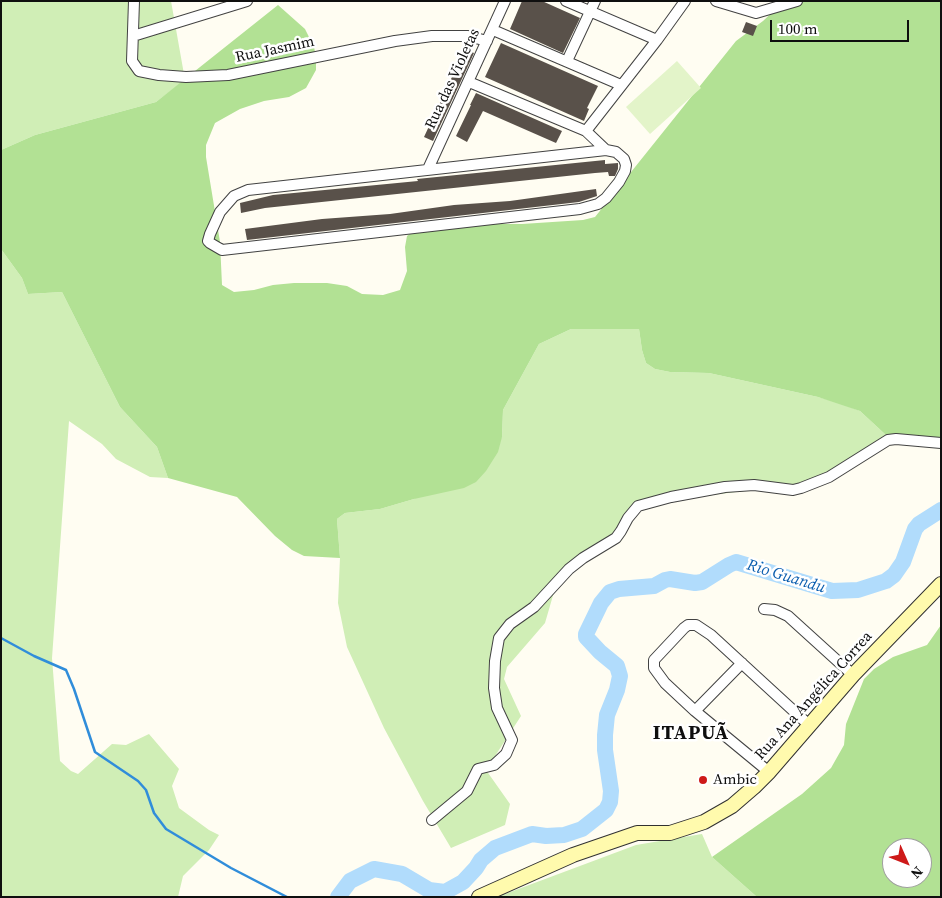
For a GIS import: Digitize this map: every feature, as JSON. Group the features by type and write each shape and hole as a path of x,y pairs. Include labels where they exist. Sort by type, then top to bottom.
{"street":[{"name":"Rua Jasmim","path":"134,1 132,60 139,72 159,75 186,77 228,75 385,43 432,36 468,36 487,41"},
{"path":"133,36 247,1"},
{"name":"Rua das Violetas","path":"428,169 505,1"},
{"path":"566,1 657,40"},
{"path":"567,61 595,1"},
{"path":"586,131 685,1"},
{"path":"716,1 756,13 797,1"},
{"path":"493,30 621,85"},
{"path":"468,82 586,131 606,150"},
{"path":"606,150 621,155 626,165 625,171 606,198 592,207 222,250 211,244 208,240 220,212 227,202 241,192 606,150"},
{"path":"432,820 467,791 478,769 494,765 506,754 512,740 497,708 494,688 494,661 499,638 510,624 534,607 569,569 582,558 616,538 638,506 671,497 725,487 754,485 793,490 829,477 888,440 941,443"},
{"name":"Rua Ana Angélica Correa","path":"479,897 573,855 637,833 670,834 704,822 732,806 769,772 853,675 941,584"},
{"path":"764,608 788,616 853,675"},
{"path":"769,772 695,711 665,683 656,672 653,665 654,660 684,628 692,624 700,627 809,725"},
{"path":"695,711 742,663"}],"green space":[{"path":"1,1 171,1 185,80 156,102 35,135 1,150"},
{"path":"784,1 941,1 941,444 887,436 860,411 818,397 709,373 670,372 655,369 646,363 639,329 571,329 539,344 503,410 502,437 498,452 486,471 476,482 464,488 380,509 345,513 337,519 340,558 304,556 292,550 275,536 237,497 168,478 157,447 120,407 62,292 28,294 22,278 1,249 1,150 35,135 156,102 278,5 305,29 314,47 316,70 306,88 289,97 264,101 240,109 215,123 206,145 206,157 220,242 222,285 234,292 294,283 327,283 347,286 362,294 383,295 400,290 407,271 405,247 407,236 414,230 478,224 522,224 583,220 595,217 736,41 763,21"},
{"path":"677,61 701,88 650,134 626,107"},
{"path":"1,249 22,278 28,294 62,292 120,407 157,447 168,478 150,477 116,459 102,444 69,421 52,658 60,761 71,771 78,774 112,744 126,745 149,734 179,769 172,786 179,808 219,835 209,850 183,876 178,897 1,897"},
{"path":"571,329 639,329 646,363 655,369 670,372 709,373 840,403 860,411 887,436 889,444 801,494 769,488 671,500 643,506 631,518 621,541 608,545 580,561 554,592 545,623 507,667 504,679 521,716 486,770 510,804 505,825 451,848 423,801 384,728 347,647 338,603 340,558 337,519 345,513 380,509 414,499 502,437 503,410 539,344"},
{"path":"941,625 941,897 757,897 712,857 802,794 831,768 844,745 846,724 864,679 874,669 893,657 927,645"},
{"path":"702,834 712,857 757,897 497,897 636,845"}],"building":[{"path":"522,1 542,1 580,18 563,53 510,29"},
{"path":"746,22 757,26 753,36 742,32"},
{"path":"501,43 598,86 587,108 589,109 584,121 485,77"},
{"path":"465,49 474,53 433,141 424,137"},
{"path":"476,93 562,131 556,143 483,111 467,142 456,136"},
{"path":"605,160 605,164 618,163 615,176 609,176 608,172 595,173 265,208 241,213 240,203 273,195"},
{"path":"596,189 597,196 579,202 247,240 245,229 322,219 390,214 454,205 510,201"}],"waterway":[{"name":"Rio Guandu","path":"338,897 350,881 374,869 402,874 429,890 445,892 463,882 481,860 495,848 532,834 546,836 564,835 582,829 606,810 610,802 611,791 605,750 607,715 617,690 620,676 617,666 600,652 586,637 586,634 601,603 610,592 619,589 654,586 670,579 695,583 702,582 736,562 832,591 858,590 886,581 894,575 903,562 915,529 919,524 941,510"},
{"path":"1,638 34,656 66,670 95,752 138,781 146,790 154,813 166,829 231,868 287,897"}],"place":[{"name":"Ambic","path":"703,780"}],"district":[{"name":"ITAPUÃ","path":"691,734"}]}
